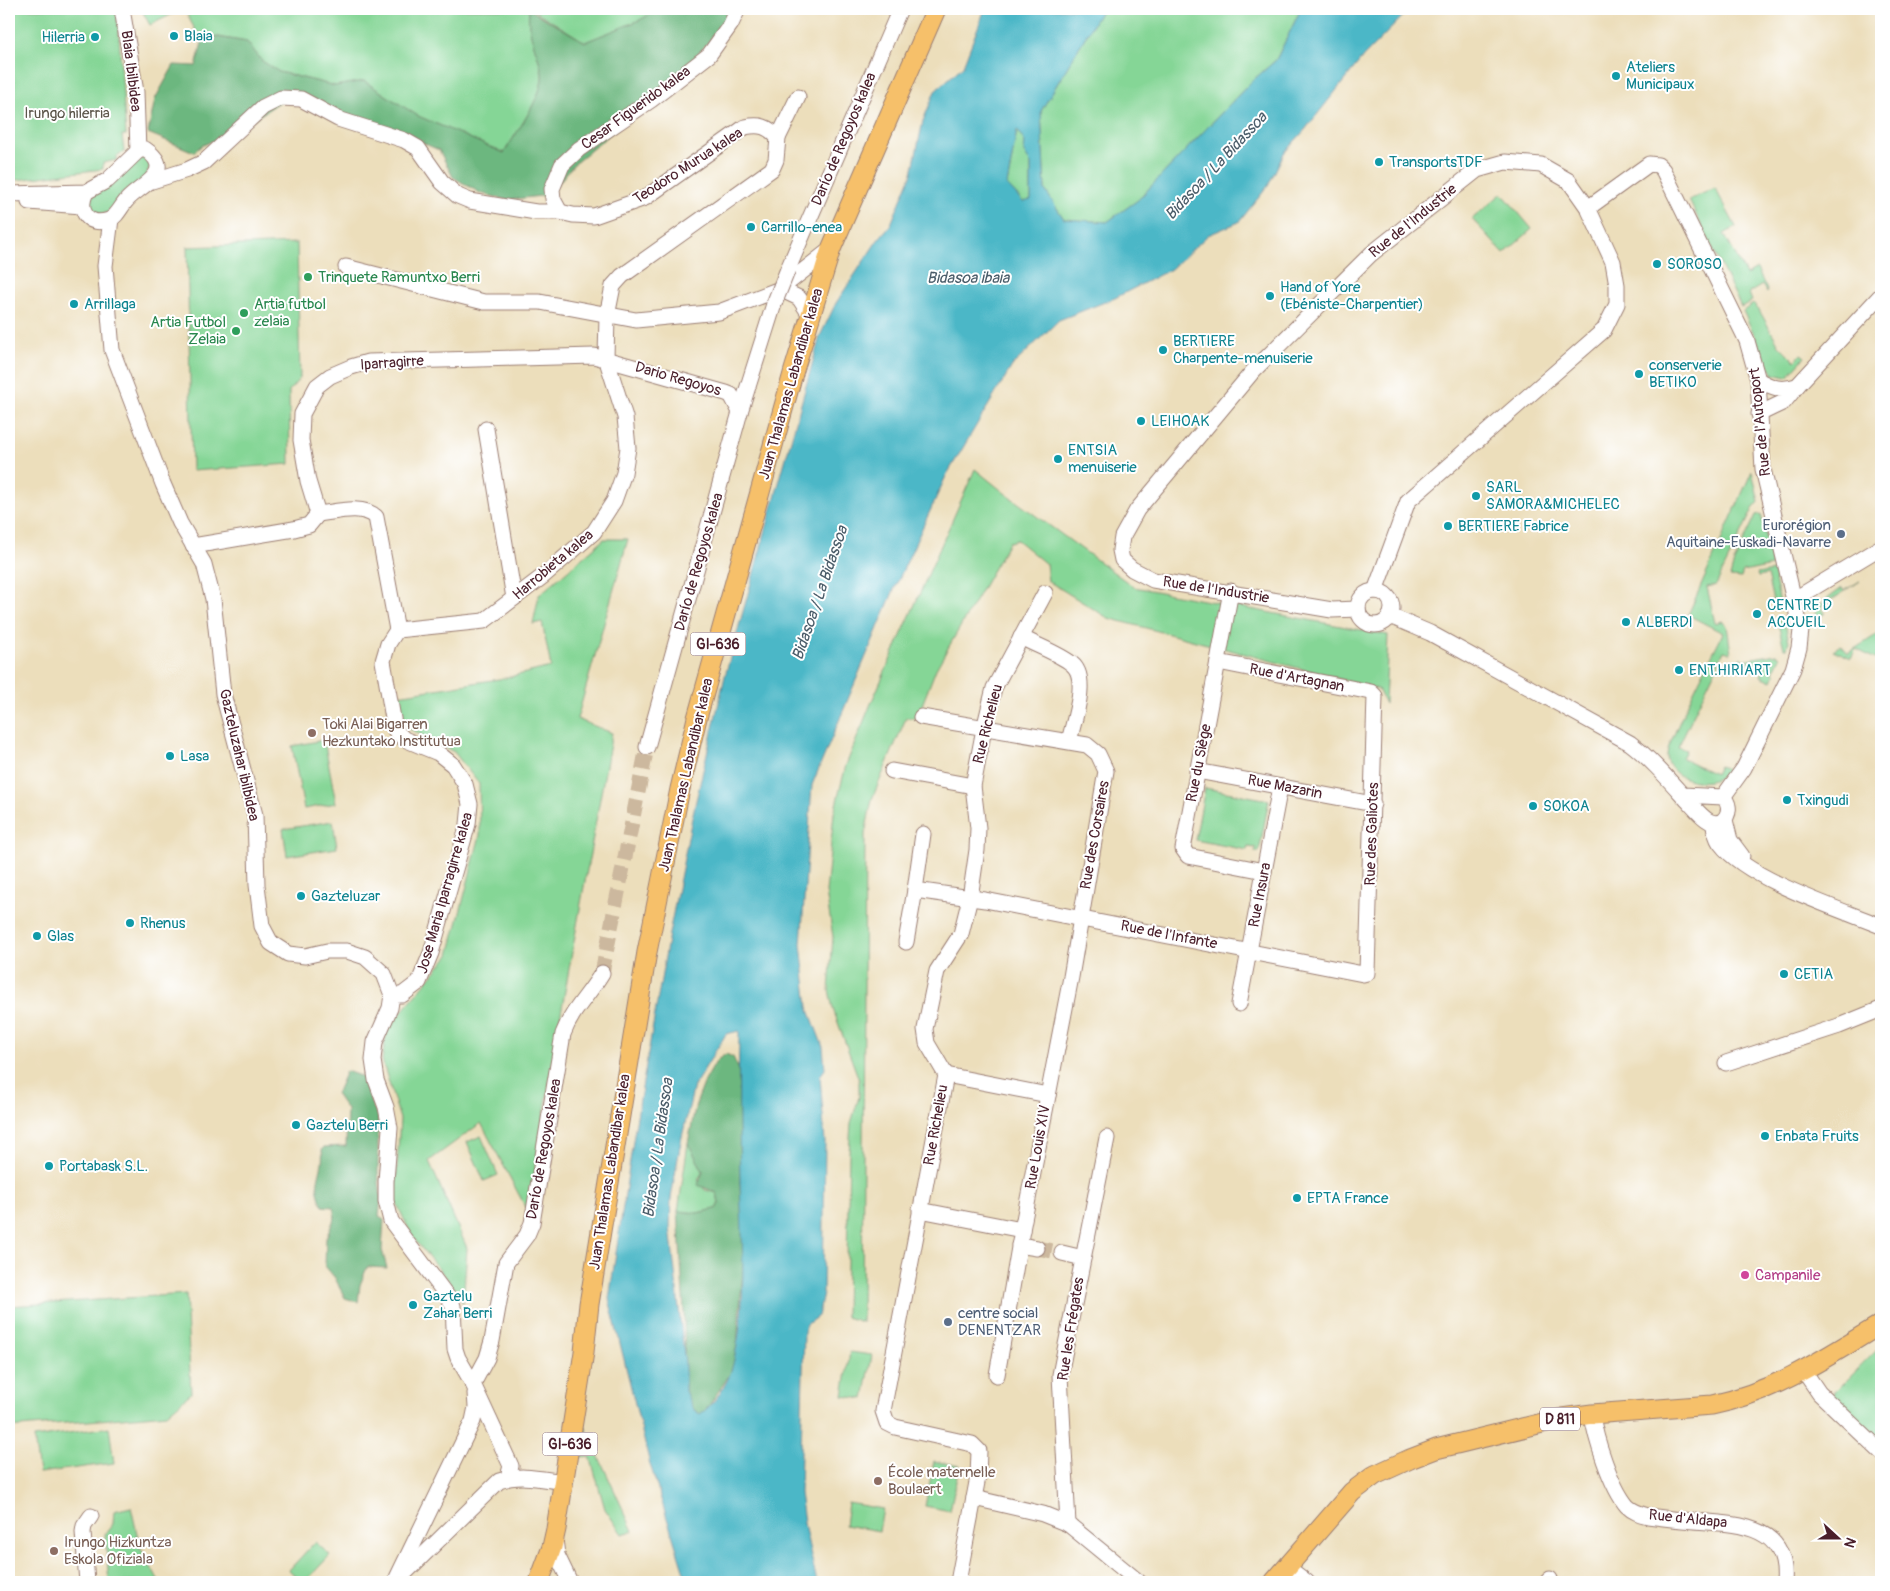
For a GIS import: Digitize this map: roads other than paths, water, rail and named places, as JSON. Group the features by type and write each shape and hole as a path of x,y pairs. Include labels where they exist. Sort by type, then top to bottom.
{"main road":[{"name":"Juan Thalamas Labandibar kalea","path":"548,1581 584,1352 589,1304 647,952 680,789 697,718 810,315 831,249 936,9"},
{"name":"Juan Thalamas Labandibar kalea","path":"548,1581 545,1545 578,1351 589,1304"},
{"name":"D 811","path":"1274,1582 1352,1492 1386,1469 1436,1449 1553,1420 1592,1414 1712,1405 1756,1394 1804,1371 1881,1324"}],"street":[{"name":"Blaia Ibilbidea","path":"122,9 136,92 137,133 146,152 157,163 157,172 152,181"},
{"name":"Cesar Figuerido kalea","path":"560,212 553,199 552,189 562,165 580,149 651,100 709,54 731,24 738,9"},
{"name":"Darío de Regoyos kalea","path":"647,747 740,412 774,304 900,9"},
{"path":"607,316 613,286 622,276 772,169 776,160 778,138 798,97"},
{"name":"Teodoro Murua kalea","path":"104,221 128,199 152,181 187,170 204,162 263,107 281,98 301,100 338,118 404,140 418,148 442,182 464,198 536,212 560,212 573,215 594,216 645,198 745,127 759,125 772,130 778,138"},
{"path":"9,201 84,199 146,152 187,170"},
{"name":"Rue de l'Industrie","path":"1505,162 1541,165 1569,181 1588,208 1613,262 1618,285 1616,304 1604,330 1408,501 1375,591 1364,595 1360,599 1358,610 1332,610 1231,591 1153,580 1132,569 1122,560 1120,550 1122,537 1137,510 1254,370 1371,254 1477,170 1505,162"},
{"name":"Rue de l'Autoport","path":"1588,208 1649,164 1658,165 1663,170 1748,341 1758,380 1763,469 1795,599 1801,640 1794,669 1744,768 1723,798"},
{"path":"9,194 84,199"},
{"path":"84,199 82,210 88,218 104,221"},
{"name":"Gazteluzahar ibilbidea","path":"104,221 105,266 112,350 163,484 193,546 204,564 213,599 223,694 255,815 256,885 262,926 271,943 288,954 305,956 327,951 348,951 365,957 384,974 392,995"},
{"path":"346,267 484,302 540,302 636,320 719,312 780,289 831,249"},
{"path":"780,289 799,298 810,315"},
{"path":"1759,414 1784,402 1881,295"},
{"name":"Harrobieta kalea","path":"397,630 484,621 594,532 614,501 624,473 628,448 625,416 606,358 607,316"},
{"name":"Iparragirre","path":"318,514 308,481 300,429 302,414 308,399 317,386 330,376 368,362 594,356 606,358"},
{"name":"Dario Regoyos","path":"606,358 731,395 740,412"},
{"path":"731,395 751,377"},
{"path":"1758,380 1772,388 1782,390 1797,386"},
{"path":"486,428 514,598"},
{"path":"193,546 294,529 309,524 318,514 353,510 370,512 376,517 397,630"},
{"path":"1795,599 1881,547"},
{"name":"Rue du Siège","path":"1231,591 1183,849 1184,854 1188,856 1264,871"},
{"path":"1358,610 1362,619 1372,624 1382,623 1390,616 1391,604 1386,594 1375,591"},
{"name":"Rue Richelieu","path":"958,1582 974,1498 979,1451 972,1444 896,1427 887,1423 883,1411 946,1076 927,1043 926,1024 937,971 961,934 970,898 978,843 973,786 984,729 994,688 1045,593"},
{"path":"1390,616 1430,633 1630,743 1644,754 1683,795 1713,819"},
{"name":"Jose Maria Iparragirre kalea","path":"392,995 402,995 419,982 431,953 468,824 470,804 465,784 453,765 438,753 404,739 395,730 383,661 388,644 397,630"},
{"path":"1021,637 1073,665 1080,675 1080,694 1069,741"},
{"name":"Rue d'Artagnan","path":"1218,662 1372,692 1375,696"},
{"name":"Rue des Galiotes","path":"1367,973 1375,696"},
{"name":"Rue des Corsaires","path":"921,717 984,729 1069,741 1086,745 1098,754 1106,771 1081,919"},
{"name":"Rue Mazarin","path":"1197,771 1373,804"},
{"path":"892,772 973,786"},
{"name":"Rue Insura","path":"1239,1004 1280,787"},
{"path":"1683,795 1705,798"},
{"path":"1713,819 1729,809 1723,798 1710,795 1705,798 1700,808 1713,819 1755,871 1768,879 1881,926"},
{"path":"906,942 923,834"},
{"name":"Rue de l'Infante","path":"915,890 970,898 1250,950 1363,974 1367,973"},
{"name":"Rue Louis XIV","path":"997,1375 1081,919"},
{"name":"Darío de Regoyos kalea","path":"473,1384 487,1358 492,1341 506,1263 527,1235 532,1223 563,1034 570,1016 589,995 602,973"},
{"path":"392,995 390,1008 375,1042 372,1060 376,1080 386,1107 390,1128 386,1201 391,1222 450,1300 454,1314 455,1350 511,1466 508,1477"},
{"path":"1726,1062 1839,1026 1881,1009"},
{"path":"946,1076 1048,1095"},
{"name":"Rue les Frégates","path":"1068,1524 1060,1374 1107,1138"},
{"path":"920,1210 1021,1238 1036,1248"},
{"path":"1062,1253 1083,1258"},
{"path":"1804,1371 1819,1393 1881,1452"},
{"path":"396,1582 473,1421 476,1407 473,1384"},
{"name":"Rue d'Aldapa","path":"1592,1414 1594,1436 1628,1507 1637,1513 1648,1516 1732,1524 1759,1531 1771,1539 1779,1550 1783,1564 1784,1582"},
{"path":"396,1582 495,1484 508,1477 557,1481"},
{"path":"974,1498 1043,1514 1068,1524 1138,1582"},
{"path":"87,1582 84,1526 91,1516"},
{"path":"548,1581 557,1555 554,1538"},
{"path":"1287,1567 1307,1582"}],"water":[{"name":"Bidasoa ibaia","path":"985,9 1102,9 1041,111 1045,190 1064,219 1107,222 1138,200 1252,81 1276,60 1301,9 1410,9 1363,57 1284,153 1268,186 1239,222 1208,235 1171,269 1115,298 1059,320 1012,366 946,476 893,592 812,785 801,944 808,1007 823,1047 825,1069 820,1076 825,1142 823,1294 818,1316 806,1325 804,1332 800,1493 805,1529 817,1582 687,1582 650,1464 609,1299 635,1128 669,934 692,818 725,676 820,336 836,303 877,241 891,224 912,173 923,121 935,91 963,66","holes":["1017,130 1025,142 1024,152 1031,164 1031,200 1023,202 1007,185","739,1031 740,1183 743,1253 740,1322 730,1374 715,1400 700,1414 693,1409 685,1391 685,1363 670,1227 671,1198 681,1141 694,1086 726,1034"]}],"tunnel":[{"path":"602,973 647,747"},
{"path":"1037,1248 1062,1253"}],"place":[{"name":"Blaia","path":"174,36"},
{"name":"Hilerria","path":"95,37"},
{"name":"Ateliers Municipaux","path":"1616,76"},
{"name":"TransportsTDF","path":"1379,162"},
{"name":"Carrillo-enea","path":"751,227"},
{"name":"SOROSO","path":"1657,264"},
{"name":"Trinquete Ramuntxo Berri","path":"308,277"},
{"name":"Hand of Yore (Ebéniste-Charpentier)","path":"1270,296"},
{"name":"Arrillaga","path":"74,304"},
{"name":"Artia futbol zelaia","path":"244,313"},
{"name":"Artia Futbol Zelaia","path":"236,331"},
{"name":"BERTIERE Charpente-menuiserie","path":"1163,350"},
{"name":"conserverie BETIKO","path":"1639,374"},
{"name":"LEIHOAK","path":"1141,421"},
{"name":"ENTSIA menuiserie","path":"1058,459"},
{"name":"SARL SAMORA&MICHELEC","path":"1476,496"},
{"name":"BERTIERE Fabrice","path":"1448,526"},
{"name":"Eurorégion Aquitaine-Euskadi-Navarre","path":"1841,534"},
{"name":"CENTRE D ACCUEIL","path":"1757,614"},
{"name":"ALBERDI","path":"1626,622"},
{"name":"ENT.HIRIART","path":"1679,670"},
{"name":"Toki Alai Bigarren Hezkuntako Institutua","path":"312,733"},
{"name":"Lasa","path":"170,756"},
{"name":"Txingudi","path":"1787,800"},
{"name":"SOKOA","path":"1533,806"},
{"name":"Gazteluzar","path":"301,896"},
{"name":"Rhenus","path":"130,923"},
{"name":"Glas","path":"37,936"},
{"name":"CETIA","path":"1784,974"},
{"name":"Gaztelu Berri","path":"296,1125"},
{"name":"Enbata Fruits","path":"1765,1136"},
{"name":"Portabask S.L.","path":"49,1166"},
{"name":"EPTA France","path":"1297,1198"},
{"name":"Campanile","path":"1745,1275"},
{"name":"Gaztelu Zahar Berri","path":"413,1305"},
{"name":"centre social DENENTZAR","path":"948,1322"},
{"name":"École maternelle Boulaert","path":"878,1481"},
{"name":"Irungo Hizkuntza Eskola Ofiziala","path":"54,1551"}],"park label":[{"name":"Irungo hilerria","path":"67,113"}],"water label":[{"name":"Bidasoa / La Bidassoa","path":"1216,166"},
{"name":"Bidasoa / La Bidassoa","path":"820,593"},
{"name":"Bidasoa / La Bidassoa","path":"658,1148"}]}
